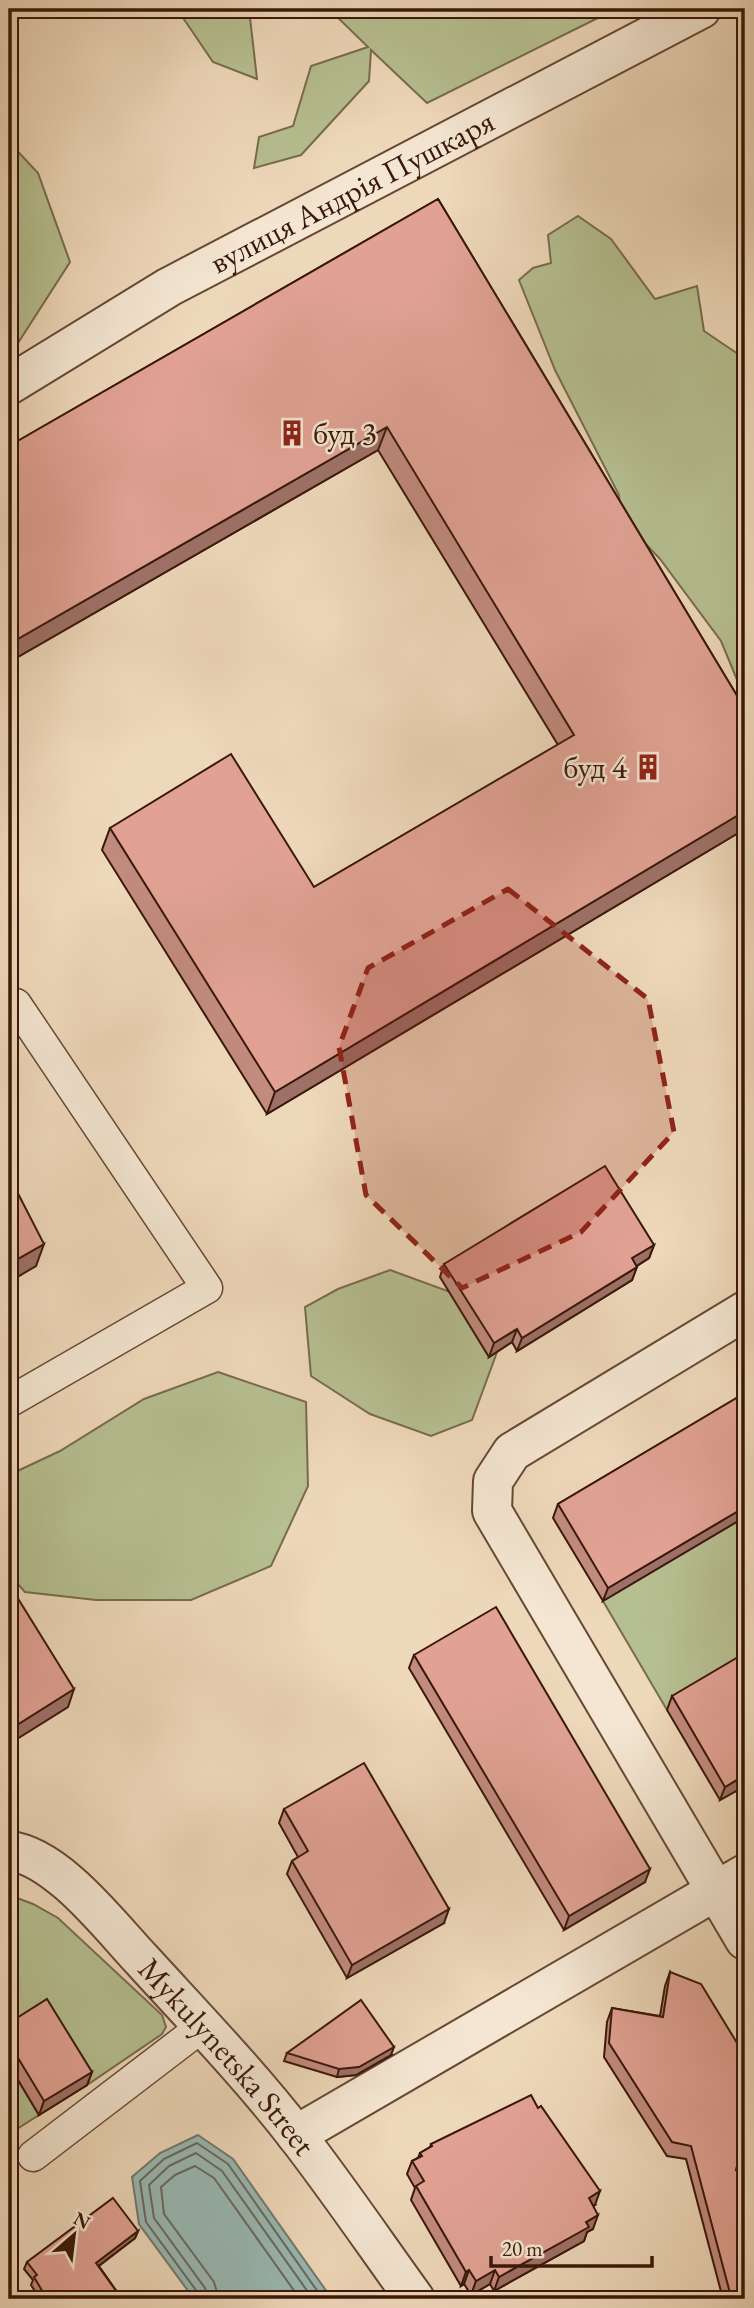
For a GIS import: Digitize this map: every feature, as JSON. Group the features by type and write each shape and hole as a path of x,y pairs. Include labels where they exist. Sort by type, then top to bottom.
{"street":[{"name":"вулиця Андрія Пушкаря","path":"9,385 170,287 701,9"},
{"path":"745,1311 512,1452 493,1481 492,1511 730,1883 745,1940"},
{"name":"Mykulynetska Street","path":"9,1851 19,1852 57,1872 83,1896 203,2026 296,2135 415,2299"},
{"path":"296,2135 730,1883"}],"lane":[{"path":"9,1008 16,1004 207,1288 9,1402"},
{"path":"33,2156 203,2026"}],"highlighted area":[{"path":"508,889 648,999 674,1132 581,1232 462,1288 366,1195 339,1047 368,968"}],"green space":[{"path":"177,9 249,9 257,79 213,62"},
{"path":"329,9 616,9 427,103 371,50 369,81 301,155 254,168 259,137 293,126 311,66 368,47"},
{"path":"9,142 38,173 70,262 18,343 9,348"},
{"path":"578,216 611,239 655,299 697,286 704,331 741,356 745,399 745,699 721,641 660,559 621,518 619,495 555,370 519,280 533,268 551,263 548,235"},
{"path":"390,1270 456,1294 500,1344 472,1420 431,1436 370,1414 311,1376 305,1307 338,1289"},
{"path":"218,1372 306,1402 308,1486 271,1566 191,1600 96,1600 25,1592 9,1574 9,1475 60,1451 144,1399"},
{"path":"745,1517 745,1664 667,1710 603,1601"},
{"path":"9,1895 58,1918 162,2015 166,2027 162,2034 87,2085 43,2013 9,2033"},
{"path":"9,2065 39,2115 9,2134"}],"water":[{"path":"198,2135 233,2159 332,2299 194,2299 139,2224 132,2177 160,2153"}],"building":[{"path":"438,199 745,709 745,811 275,1092 110,828 231,754 314,887 574,735 387,427 9,644 9,446"},
{"path":"605,1166 654,1245 632,1258 637,1267 522,1338 517,1329 494,1343 444,1264"},
{"path":"9,1176 44,1244 9,1264"},
{"path":"745,1393 745,1507 608,1588 558,1504"},
{"path":"9,1584 74,1689 9,1730"},
{"path":"496,1607 650,1869 569,1916 414,1655"},
{"path":"745,1653 745,1775 725,1787 672,1696"},
{"path":"364,1763 449,1909 352,1965 292,1861 308,1851 284,1809"},
{"path":"670,1972 701,1984 745,2056 745,2134 736,2170 745,2168 745,2289 730,2293 691,2146 672,2142 609,2043 612,2008 663,2017"},
{"path":"47,1999 92,2072 44,2101 9,2043 9,2023"},
{"path":"361,2000 394,2047 359,2067 339,2069 287,2053"},
{"path":"531,2095 600,2191 589,2198 598,2215 586,2222 589,2227 499,2277 495,2270 476,2281 469,2270 466,2272 416,2186 424,2181 412,2161 422,2156 420,2153 432,2146 431,2144"},
{"path":"113,2198 138,2231 96,2263 122,2299 47,2299 34,2277 37,2275 27,2262"}],"place":[{"name":"буд 3","path":"292,433"},
{"name":"буд 4","path":"648,767"}]}
